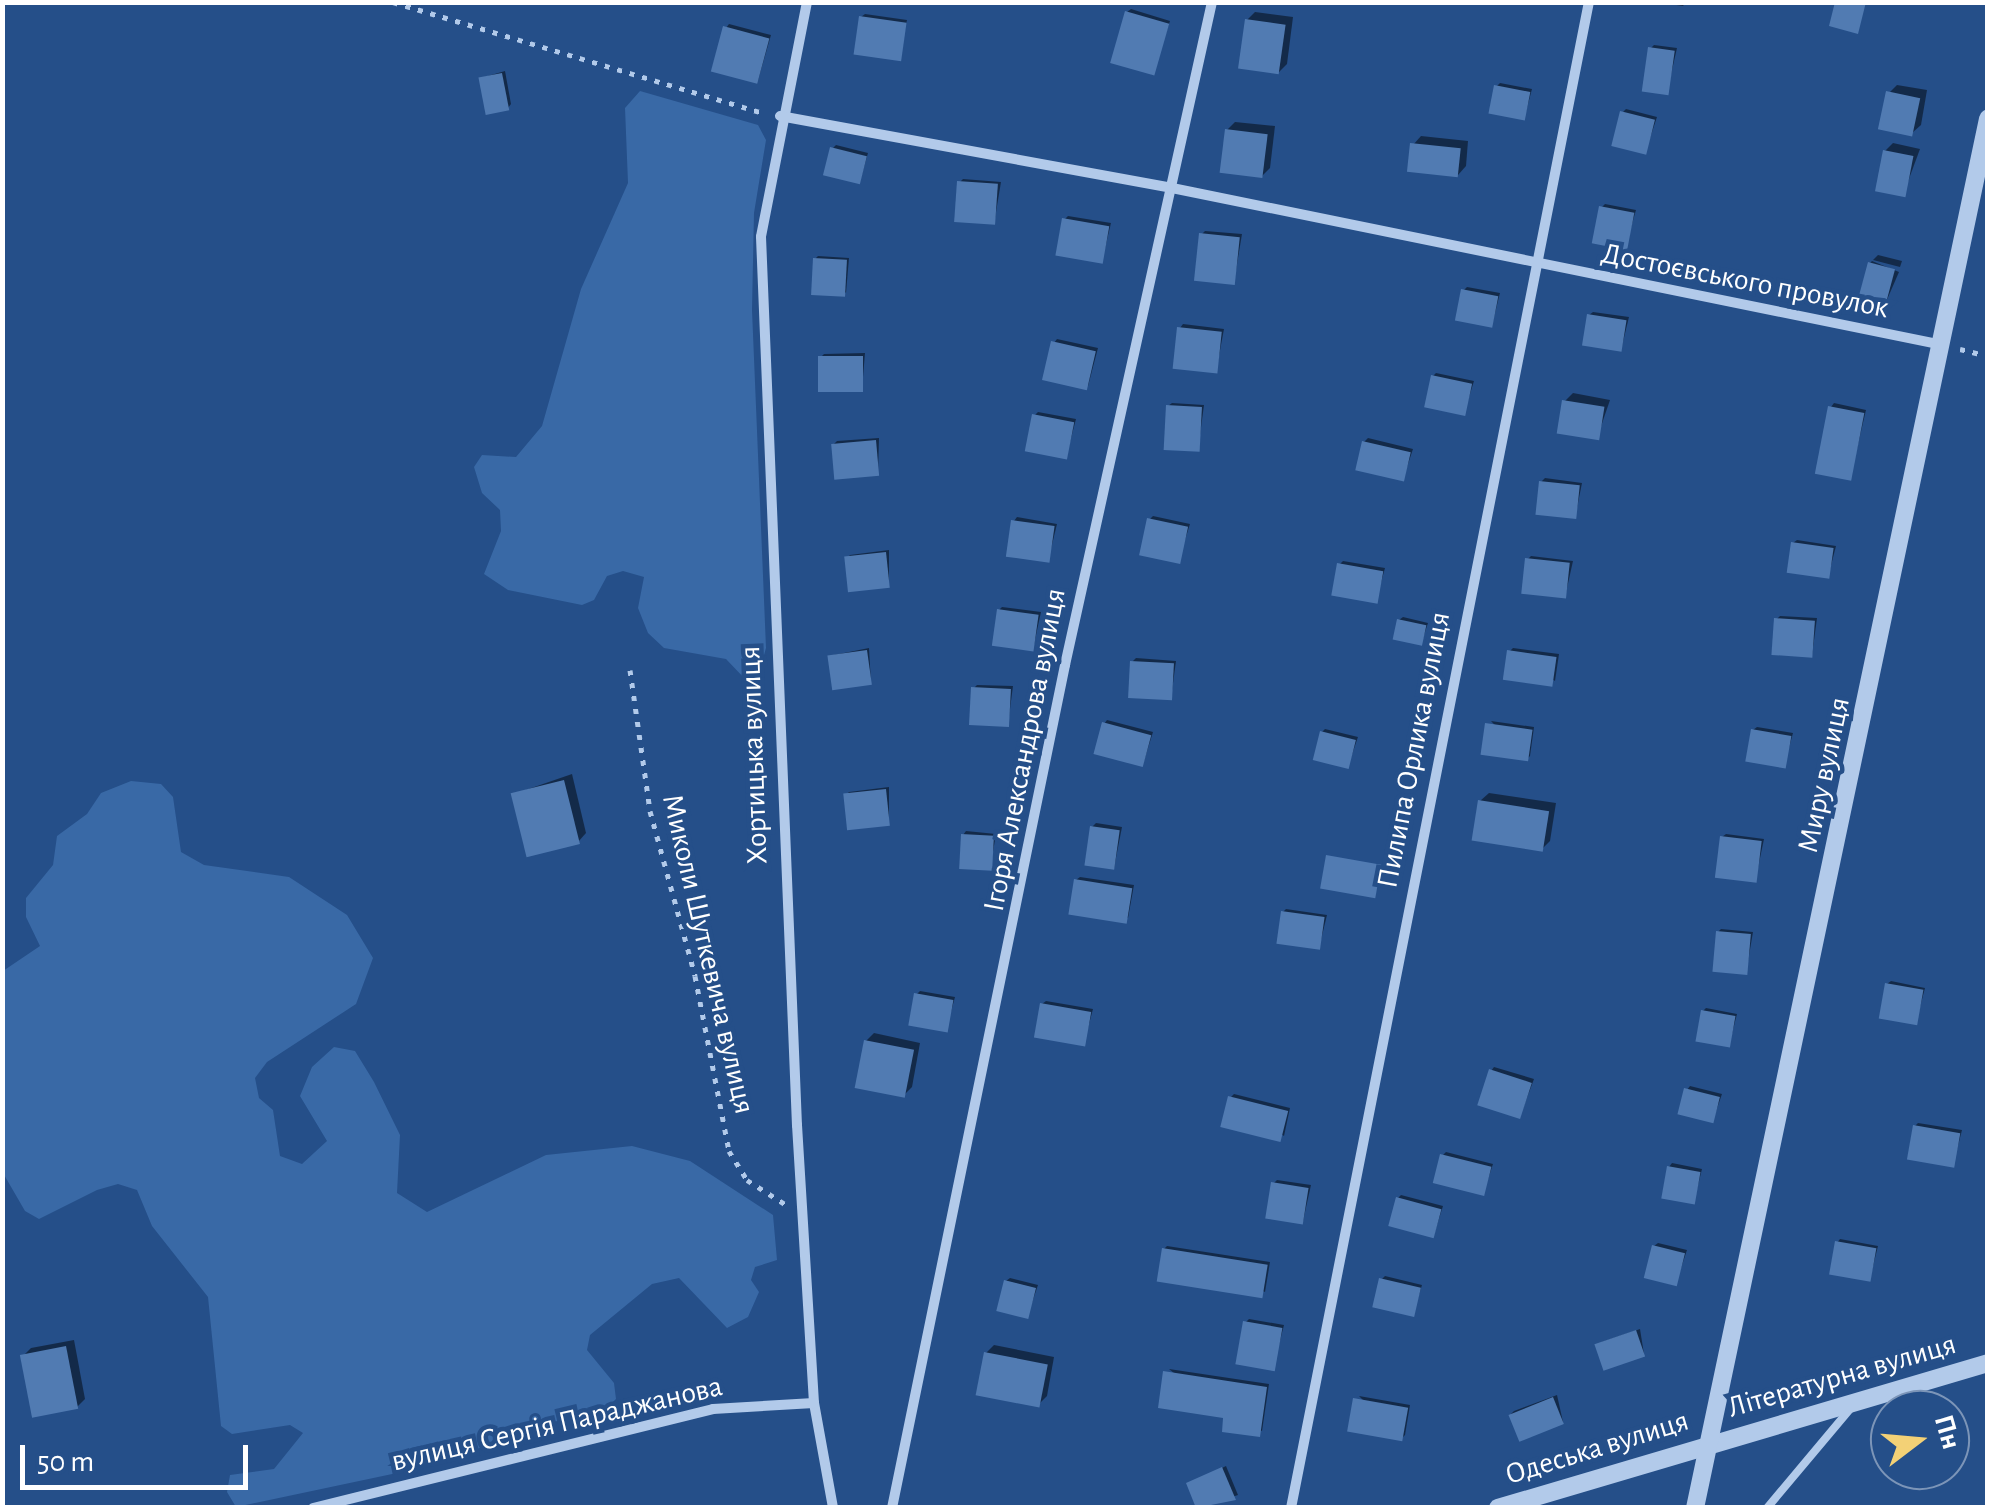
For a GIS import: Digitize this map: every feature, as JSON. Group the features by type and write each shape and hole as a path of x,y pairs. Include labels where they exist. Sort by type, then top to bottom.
{"street":[{"name":"Хортицька вулиця","path":"806,2 780,116 760,237 802,1210 814,1403 833,1508"},
{"name":"Ігоря Александрова вулиця","path":"892,1508 1006,974 1064,665 1212,2"},
{"name":"Пилипа Орлика вулиця","path":"1292,1508 1589,2"},
{"name":"Достоєвського провулок","path":"780,116 1172,188 1538,266 1942,345"},
{"name":"Миру вулиця","path":"1695,1508 1988,118"},
{"name":"Літературна вулиця","path":"1712,1441 1854,1405 1988,1363"},
{"name":"вулиця Сергія Параджанова","path":"314,1508 713,1409 814,1403"},
{"name":"Одеська вулиця","path":"1498,1508 1712,1441"}],"lane":[{"path":"1767,1508 1854,1405"}],"path":[{"path":"393,2 725,107 780,116"},
{"name":"Миколи Шуткевича вулиця","path":"630,670 650,811 696,976 730,1151 747,1180 802,1210"}],"shaded area":[{"path":"640,91 758,125 766,140 754,213 752,310 766,648 759,673 746,680 726,659 664,648 648,633 638,608 644,577 623,571 607,576 594,600 582,605 508,590 484,574 501,531 500,510 482,493 474,467 482,455 516,457 542,426 581,289 628,183 625,108"},
{"path":"131,781 161,784 173,797 181,852 204,865 289,877 347,915 373,958 356,1004 267,1062 255,1078 259,1098 273,1110 280,1156 302,1164 327,1141 300,1096 312,1067 334,1047 355,1051 374,1082 400,1135 397,1193 427,1212 546,1155 632,1146 690,1161 773,1215 777,1260 755,1267 751,1280 759,1292 748,1317 727,1328 679,1278 652,1284 590,1335 587,1350 614,1383 616,1399 599,1415 551,1422 430,1466 236,1507 227,1492 230,1475 274,1469 303,1433 290,1425 232,1434 221,1426 208,1297 152,1226 137,1190 118,1184 97,1190 39,1219 25,1211 3,1173 3,971 40,946 26,917 26,898 53,865 57,836 87,814 101,793"}],"building":[{"path":"1835,2 1866,2 1858,34 1829,26"},
{"path":"1125,11 1169,24 1154,76 1110,63"},
{"path":"859,16 907,23 901,61 854,55"},
{"path":"1245,19 1286,25 1279,74 1238,69"},
{"path":"723,26 769,38 757,84 711,71"},
{"path":"1648,47 1675,51 1668,95 1642,92"},
{"path":"502,73 509,110 486,115 478,78"},
{"path":"1494,85 1530,92 1525,121 1488,113"},
{"path":"1886,91 1920,98 1912,136 1878,129"},
{"path":"1620,111 1655,120 1646,155 1611,146"},
{"path":"1225,129 1268,134 1262,178 1220,173"},
{"path":"1410,143 1461,148 1458,177 1407,172"},
{"path":"830,147 867,156 860,184 823,175"},
{"path":"1883,150 1913,156 1905,197 1875,191"},
{"path":"957,181 998,184 995,225 954,222"},
{"path":"1599,206 1634,213 1627,250 1592,243"},
{"path":"1062,218 1109,226 1103,264 1055,255"},
{"path":"1199,233 1240,237 1235,285 1194,281"},
{"path":"813,258 847,260 845,297 811,295"},
{"path":"1868,262 1895,269 1886,304 1859,297"},
{"path":"1461,289 1498,296 1492,328 1455,320"},
{"path":"1587,314 1627,320 1622,352 1582,346"},
{"path":"1177,327 1222,332 1217,373 1173,369"},
{"path":"1051,341 1096,351 1087,390 1042,380"},
{"path":"818,356 863,356 863,392 818,392"},
{"path":"1431,375 1472,384 1465,416 1424,407"},
{"path":"1562,400 1604,407 1599,440 1557,434"},
{"path":"1166,405 1202,407 1200,452 1164,450"},
{"path":"1828,406 1864,413 1851,481 1815,474"},
{"path":"1032,414 1074,422 1067,460 1025,451"},
{"path":"876,440 879,476 834,480 831,444"},
{"path":"1362,441 1411,452 1404,481 1355,470"},
{"path":"1539,481 1580,485 1576,519 1535,515"},
{"path":"1147,518 1188,527 1180,564 1139,555"},
{"path":"1011,520 1055,526 1049,563 1006,557"},
{"path":"1791,542 1834,548 1829,579 1787,573"},
{"path":"886,552 890,588 848,592 844,556"},
{"path":"1525,558 1570,563 1566,599 1521,594"},
{"path":"1337,563 1383,571 1378,604 1331,595"},
{"path":"997,609 1039,615 1033,651 992,646"},
{"path":"1774,618 1815,621 1812,658 1771,655"},
{"path":"1397,619 1426,625 1422,646 1393,640"},
{"path":"867,650 872,685 832,690 827,656"},
{"path":"1507,650 1557,657 1552,687 1503,680"},
{"path":"1130,661 1174,663 1172,700 1128,698"},
{"path":"971,687 1011,689 1009,727 969,725"},
{"path":"1102,722 1151,735 1143,767 1093,754"},
{"path":"1485,723 1533,730 1528,761 1481,755"},
{"path":"1751,729 1791,736 1786,769 1745,761"},
{"path":"1320,731 1356,740 1349,769 1313,760"},
{"path":"564,780 580,844 527,857 511,793"},
{"path":"886,789 890,826 847,830 843,793"},
{"path":"1478,800 1549,811 1543,852 1472,840"},
{"path":"1090,826 1120,830 1114,870 1084,866"},
{"path":"961,834 994,836 992,871 959,869"},
{"path":"1720,836 1762,841 1757,883 1715,878"},
{"path":"1326,855 1381,865 1375,898 1320,888"},
{"path":"1074,879 1132,888 1127,924 1068,915"},
{"path":"1281,911 1325,917 1320,950 1276,944"},
{"path":"1716,931 1751,934 1747,975 1712,972"},
{"path":"1885,983 1923,990 1917,1025 1879,1018"},
{"path":"914,993 953,1000 948,1032 908,1025"},
{"path":"1040,1003 1091,1012 1085,1046 1034,1037"},
{"path":"1701,1010 1735,1016 1730,1048 1695,1042"},
{"path":"864,1040 914,1050 905,1098 855,1088"},
{"path":"1489,1069 1532,1083 1520,1119 1477,1105"},
{"path":"1684,1088 1720,1097 1713,1123 1677,1114"},
{"path":"1228,1096 1288,1111 1280,1142 1220,1127"},
{"path":"1913,1125 1960,1133 1954,1168 1907,1159"},
{"path":"1440,1154 1491,1167 1484,1196 1433,1183"},
{"path":"1667,1166 1700,1172 1695,1204 1661,1198"},
{"path":"1271,1182 1309,1188 1303,1224 1265,1219"},
{"path":"1396,1197 1441,1209 1434,1238 1388,1226"},
{"path":"1835,1241 1876,1248 1870,1282 1829,1274"},
{"path":"1652,1245 1685,1253 1677,1286 1644,1278"},
{"path":"1162,1248 1268,1265 1262,1298 1157,1282"},
{"path":"1379,1278 1421,1288 1414,1317 1372,1307"},
{"path":"1004,1280 1036,1288 1028,1319 996,1311"},
{"path":"1243,1321 1282,1328 1275,1371 1235,1364"},
{"path":"1636,1330 1645,1356 1604,1371 1594,1344"},
{"path":"66,1346 78,1409 32,1418 20,1355"},
{"path":"984,1352 1048,1364 1039,1408 976,1395"},
{"path":"1163,1371 1267,1387 1260,1437 1222,1432 1223,1418 1158,1408"},
{"path":"1553,1397 1564,1424 1519,1442 1508,1415"},
{"path":"1353,1398 1408,1408 1402,1441 1347,1431"},
{"path":"1222,1467 1236,1500 1196,1508 1186,1483"}]}
